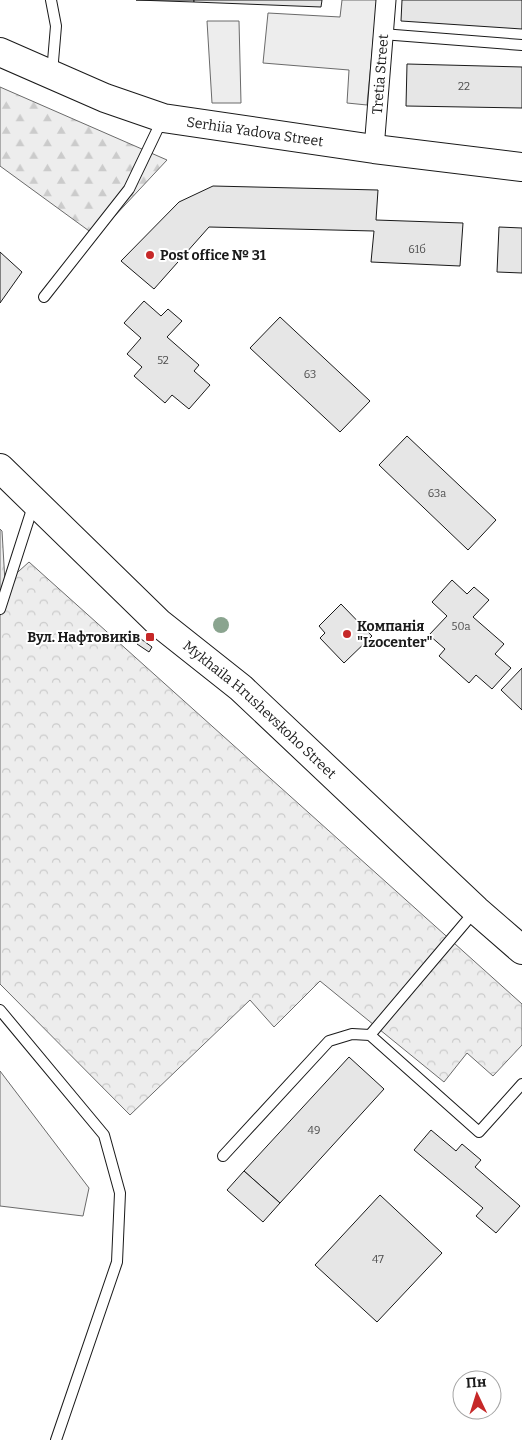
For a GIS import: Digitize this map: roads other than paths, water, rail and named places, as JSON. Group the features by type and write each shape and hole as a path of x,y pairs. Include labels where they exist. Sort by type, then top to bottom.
{"main road":[{"name":"Serhiia Yadova Street","path":"0,52 105,98 163,118 374,149 522,167"},
{"name":"Mykhaila Hrushevskoho Street","path":"0,468 159,622 241,688 476,910 522,950"}],"street":[{"name":"Tretia Street","path":"374,149 386,0"}],"lane":[{"path":"51,0 56,26 52,74"},
{"path":"382,34 522,45"},
{"path":"44,297 128,189 163,118"},
{"path":"0,609 35,500"},
{"path":"370,1034 476,910"},
{"path":"0,1010 104,1134 120,1193 117,1262 56,1440"},
{"path":"223,1156 329,1040 352,1034 370,1034 479,1132 522,1084"}],"place":[{"name":"Post office № 31","path":"150,255"},
{"name":"Компанія \"Izocenter\"","path":"347,634"},
{"name":"Вул. Нафтовиків","path":"150,637"}]}
